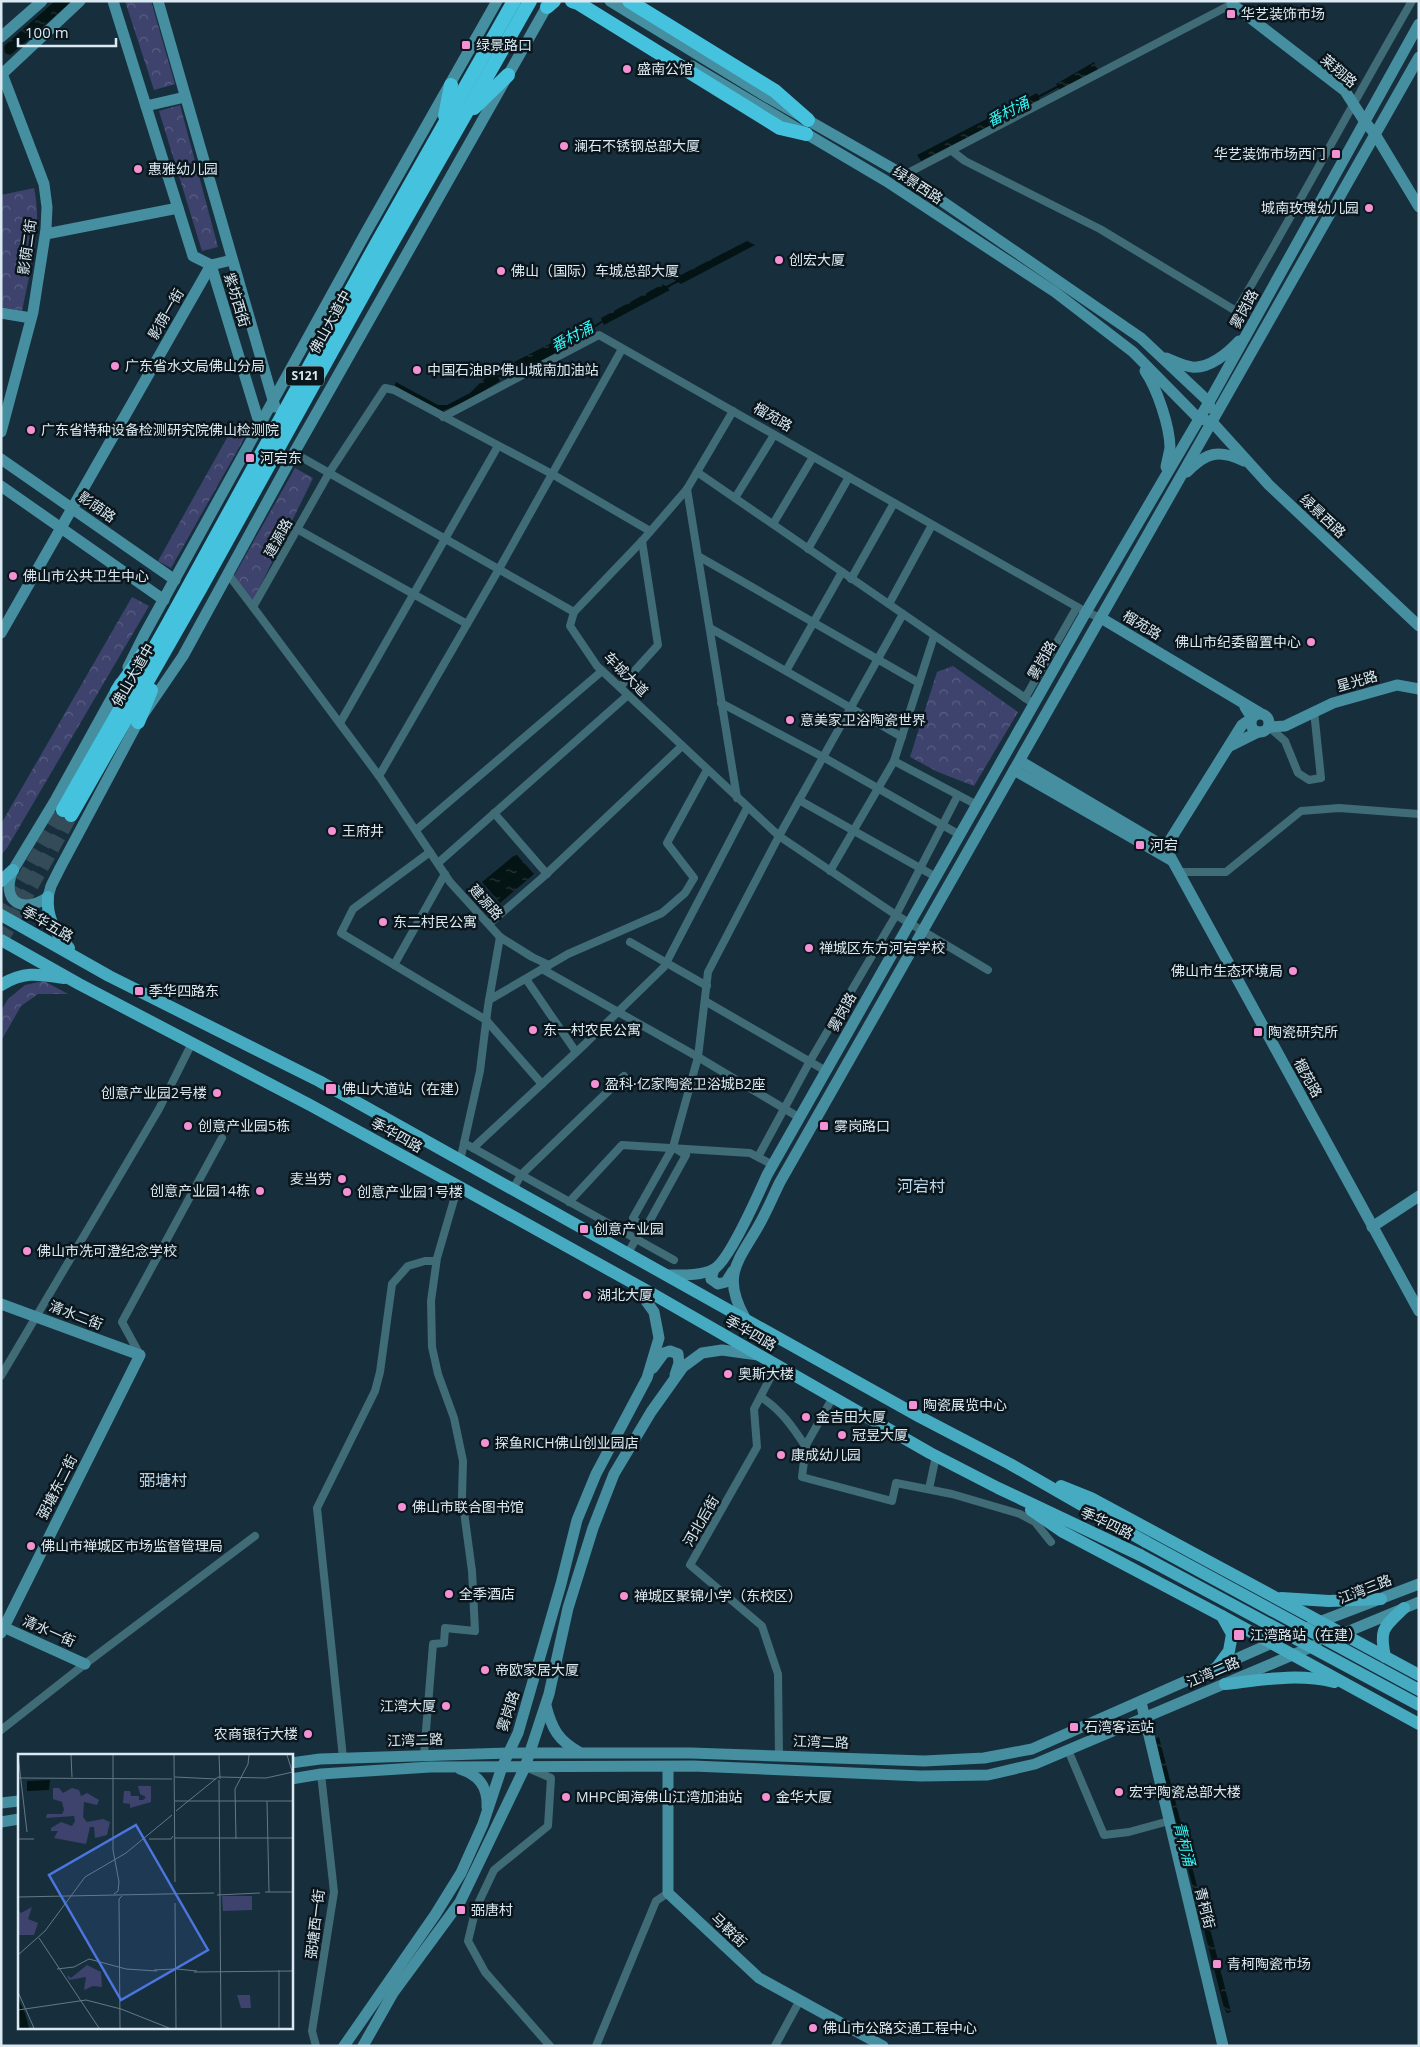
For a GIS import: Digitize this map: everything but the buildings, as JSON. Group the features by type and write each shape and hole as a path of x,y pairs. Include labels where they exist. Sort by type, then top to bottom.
{"highway":[{"name":"佛山大道中","path":"172,628 266,446 377,243 514,1"},
{"name":"佛山大道中","path":"67,812 172,628 292,426 389,248 530,1"},
{"path":"572,1 780,128 807,127"},
{"path":"629,1 775,91 807,127"},
{"path":"464,117 508,75"},
{"path":"442,129 451,85"},
{"path":"117,690 134,665 172,628"},
{"path":"138,722 172,628"}],"main road":[{"path":"1,37 42,1"},
{"path":"2,73 80,1"},
{"name":"紫坊西街","path":"113,1 193,256 211,265 266,446"},
{"name":"紫坊西街","path":"158,1 279,423"},
{"name":"佛山大道中","path":"13,870 23,856 117,690 144,635 274,403 365,234 497,1"},
{"name":"绿景西路","path":"586,1 760,106 904,175 1142,338 1209,402"},
{"name":"绿景西路","path":"610,1 769,98 807,127 886,181 1055,292 1133,352 1198,418 1212,422 1314,529 1419,626"},
{"name":"莱翔路","path":"1231,2 1345,92 1375,134 1419,207"},
{"path":"79,959 57,935 52,926 48,898 51,886 138,722 183,656 294,453 508,75 551,3"},
{"name":"雾岗路","path":"714,1269 724,1258 744,1224 773,1165 977,805 1029,701 1081,609 1209,402 1417,28"},
{"name":"雾岗路","path":"745,1318 736,1301 733,1283 736,1266 761,1222 780,1182 1419,57"},
{"name":"影荫二街","path":"1,432 31,318 46,234 47,206 44,184 2,73"},
{"path":"146,106 185,97"},
{"path":"46,234 178,208"},
{"path":"211,265 232,260"},
{"name":"影荫一街","path":"1,633 211,265"},
{"path":"1,313 31,318"},
{"path":"1158,354 1178,364 1193,367 1211,363 1233,348 1250,328"},
{"path":"1133,352 1152,381 1164,417 1170,448 1163,479"},
{"path":"1209,402 1212,422"},
{"path":"1179,480 1205,457 1218,453 1231,455 1250,464"},
{"name":"影荫路","path":"1,459 175,580"},
{"path":"1,486 61,526 164,600"},
{"name":"榴苑路","path":"1101,618 1244,705 1262,719"},
{"name":"星光路","path":"1262,719 1310,713 1333,703 1397,685 1419,688"},
{"path":"1228,746 1258,732 1251,727 1262,719"},
{"path":"1166,854 1242,725 1262,719"},
{"name":"榴苑路","path":"1017,766 1166,854 1179,872 1419,1310"},
{"path":"13,870 7,882 7,891 16,903 31,906 48,898"},
{"path":"1,881 13,870"},
{"name":"季华五路","path":"1,915 79,959"},
{"path":"1,940 71,979"},
{"name":"季华四路","path":"79,959 109,976 319,1081 920,1417 1010,1464 1146,1542 1419,1690"},
{"path":"1,985 15,977 26,974 71,979"},
{"name":"季华四路","path":"71,979 316,1108 458,1186 632,1282 936,1456 998,1488 1140,1555 1419,1705"},
{"path":"1372,1226 1419,1196"},
{"path":"714,1269 711,1279 718,1284 726,1282 736,1266"},
{"path":"668,1275 692,1275 714,1269"},
{"name":"雾岗路","path":"344,2046 440,1906 460,1873 487,1812 502,1767 518,1733 561,1584 577,1520 596,1474 648,1375 660,1338 654,1312 632,1282"},
{"name":"清水二街","path":"1,1304 140,1355"},
{"path":"363,2046 393,1993 460,1902 525,1767 546,1704 568,1608 593,1528 614,1474 651,1412 683,1367 702,1353 722,1350 760,1355"},
{"path":"648,1375 664,1353 670,1351 678,1354 679,1363 673,1381"},
{"name":"弼塘东二街","path":"2,1629 140,1355"},
{"path":"1010,1464 1091,1498 1419,1674"},
{"path":"998,1488 1063,1532 1274,1644 1419,1724"},
{"name":"江湾三路","path":"1322,1622 1419,1584"},
{"path":"1240,1626 1259,1625 1265,1618 1268,1605 1261,1589"},
{"path":"1277,1597 1329,1601 1381,1599"},
{"path":"1343,1633 1419,1602"},
{"path":"1380,1654 1381,1638 1386,1626 1404,1608"},
{"path":"1215,1670 1229,1651 1232,1634 1222,1616"},
{"name":"江湾二路","path":"292,1763 343,1758 508,1753 691,1753 924,1761 984,1758 1032,1749 1322,1622"},
{"name":"清水一街","path":"2,1629 85,1664"},
{"name":"江湾二路","path":"292,1779 321,1774 453,1767 668,1766 921,1776 988,1775 1035,1764 1343,1633"},
{"path":"1349,1686 1337,1672 1334,1664 1339,1654 1351,1648 1380,1654"},
{"path":"1224,1684 1287,1677 1314,1677 1349,1686"},
{"name":"青柯街","path":"1141,1702 1223,2046"},
{"path":"546,1704 551,1724 564,1743 580,1753"},
{"path":"668,1766 668,1893"},
{"path":"453,1767 468,1772 480,1781 488,1794 487,1812"},
{"path":"1,1803 18,1801"},
{"path":"1,1822 18,1819"},
{"name":"马鞍街","path":"668,1893 759,1978 883,2046"}],"street":[{"path":"952,151 966,161 1100,229 1236,311 1281,236 1352,103 1412,1"},
{"path":"904,175 1231,2"},
{"path":"1400,21 1417,28"},
{"name":"榴苑路","path":"443,417 598,335 1081,609 1101,618"},
{"path":"379,776 499,569 622,349"},
{"name":"建源路","path":"650,531 552,474 394,390 385,388 328,473 253,607 379,776 445,874 500,937 618,1012 800,1118"},
{"path":"294,453 574,612 642,541 687,489 733,412"},
{"path":"735,498 774,435"},
{"path":"340,723 498,446"},
{"path":"772,524 813,457"},
{"path":"697,472 1029,701"},
{"path":"808,549 849,477"},
{"path":"687,489 737,798"},
{"path":"852,578 894,503"},
{"path":"889,604 932,525"},
{"path":"297,529 467,624"},
{"path":"620,688 658,644 642,541"},
{"path":"698,556 919,683"},
{"path":"786,671 842,572"},
{"path":"228,574 253,607"},
{"name":"车城大道","path":"574,612 570,626 602,671 779,836 896,915 988,970"},
{"path":"642,1228 632,1218 673,1147 698,1057 708,972 779,836 903,614"},
{"path":"710,628 902,736"},
{"path":"830,871 894,761 934,636"},
{"path":"416,830 602,671"},
{"path":"438,863 628,695"},
{"path":"722,703 823,757 960,835"},
{"path":"1262,719 1285,741 1298,774 1310,780 1321,778 1310,713"},
{"path":"490,924 682,746"},
{"path":"894,761 977,805"},
{"path":"706,887 694,878 667,843 707,770"},
{"path":"758,1157 810,1061 896,915 958,795"},
{"path":"799,800 936,877"},
{"path":"473,1148 664,967 747,808"},
{"path":"1179,872 1226,872 1301,811 1339,808 1419,814"},
{"path":"494,813 546,874"},
{"path":"430,852 352,909 342,933 486,1020 542,1084"},
{"path":"394,965 445,874"},
{"path":"489,1000 568,954 662,913 685,894 694,878"},
{"path":"460,1161 480,1071 486,1020 500,937"},
{"path":"630,942 707,986"},
{"path":"526,979 576,1052"},
{"path":"705,1001 826,1071"},
{"path":"1,1376 159,1109 192,1043"},
{"path":"513,1189 521,1175 624,1076"},
{"path":"140,1355 122,1322 222,1138"},
{"path":"464,1143 674,1260"},
{"path":"569,1202 622,1145 750,1153 773,1165"},
{"path":"628,1253 642,1228 649,1222 686,1155 673,1147"},
{"path":"424,1755 434,1644 444,1643 446,1628 475,1631 472,1571 462,1497 463,1461 454,1418 438,1374 432,1348 431,1301 436,1261 458,1186"},
{"path":"343,1758 317,1508 375,1391 380,1372 392,1284 408,1266 425,1261 436,1261"},
{"name":"河北后街","path":"777,1365 754,1409 757,1447 690,1565 762,1626 778,1674 779,1756"},
{"path":"761,1397 776,1407 791,1424 806,1447"},
{"path":"832,1397 806,1447 802,1477 892,1501 896,1483 952,1494 1020,1514 1036,1522 1051,1542"},
{"path":"929,1489 936,1456"},
{"path":"1,1730 85,1664 256,1536"},
{"path":"1068,1750 1104,1835 1129,1832 1169,1821"},
{"path":"525,1767 551,1778 548,1826 494,1870 476,1908 468,1941 485,1972 550,2046"},
{"name":"弼塘西一街","path":"316,2046 312,2031 334,1892 321,1774"},
{"path":"596,2046 656,1901 668,1893"},
{"path":"775,2046 800,2000"}],"green space":[{"path":"125,1 151,1 175,84 154,90"},
{"path":"180,105 218,247 202,251 159,111"},
{"path":"34,188 37,219 36,234 32,265 22,311 1,307 1,195"},
{"path":"232,429 245,437 171,568 158,561"},
{"path":"295,468 313,478 253,601 234,576"},
{"path":"132,597 149,606 7,848 1,855 1,824"},
{"path":"953,666 1018,712 974,786 938,772 910,757 937,672"},
{"path":"44,981 68,994 38,994 21,1006 1,1041 1,1011 8,999 25,985"}],"water":[{"path":"55,1 72,1 13,53 10,55 5,53 5,45"},
{"path":"1094,62 1098,70 1060,90 1056,84"},
{"path":"1037,93 1040,100 921,161 917,155"},
{"path":"747,241 755,245 681,284 673,279"},
{"path":"663,284 670,290 604,325 601,318"},
{"path":"593,322 594,330 590,335 519,372 514,362"},
{"path":"496,373 500,381 467,401 440,412 394,387 396,382 438,405 447,405 470,393 486,377"},
{"path":"516,854 534,874 500,903 482,882"},
{"name":"青柯涌","path":"1159,1737 1198,1890 1194,1892 1155,1739"},
{"path":"1210,1928 1231,2012 1227,2013 1224,2008 1204,1930"}],"waterway":[{"name":"番村涌","path":"1036,98 1059,86"},
{"name":"番村涌","path":"665,288 678,281"},
{"name":"番村涌","path":"592,328 603,321"},
{"name":"番村涌","path":"497,377 517,366"}],"tunnel":[{"path":"1,918 63,810"},
{"path":"1,941 71,815"}],"place":[{"name":"华艺装饰市场","path":"1231,14"},
{"name":"绿景路口","path":"466,45"},
{"name":"盛南公馆","path":"627,69"},
{"name":"澜石不锈钢总部大厦","path":"564,146"},
{"name":"华艺装饰市场西门","path":"1336,154"},
{"name":"惠雅幼儿园","path":"138,169"},
{"name":"城南玫瑰幼儿园","path":"1369,208"},
{"name":"创宏大厦","path":"779,260"},
{"name":"佛山（国际）车城总部大厦","path":"501,271"},
{"name":"广东省水文局佛山分局","path":"115,366"},
{"name":"中国石油BP佛山城南加油站","path":"417,370"},
{"name":"广东省特种设备检测研究院佛山检测院","path":"31,430"},
{"name":"河宕东","path":"250,458"},
{"name":"佛山市公共卫生中心","path":"13,576"},
{"name":"佛山市纪委留置中心","path":"1311,642"},
{"name":"意美家卫浴陶瓷世界","path":"790,720"},
{"name":"王府井","path":"332,831"},
{"name":"河宕","path":"1140,845"},
{"name":"东二村民公寓","path":"383,922"},
{"name":"禅城区东方河宕学校","path":"809,948"},
{"name":"佛山市生态环境局","path":"1293,971"},
{"name":"季华四路东","path":"139,991"},
{"name":"东一村农民公寓","path":"533,1030"},
{"name":"陶瓷研究所","path":"1258,1032"},
{"name":"盈科·亿家陶瓷卫浴城B2座","path":"595,1084"},
{"name":"佛山大道站（在建）","path":"331,1089"},
{"name":"创意产业园2号楼","path":"217,1093"},
{"name":"创意产业园5栋","path":"188,1126"},
{"name":"雾岗路口","path":"824,1126"},
{"name":"麦当劳","path":"342,1179"},
{"name":"创意产业园14栋","path":"260,1191"},
{"name":"创意产业园1号楼","path":"347,1192"},
{"name":"创意产业园","path":"584,1229"},
{"name":"佛山市冼可澄纪念学校","path":"27,1251"},
{"name":"湖北大厦","path":"587,1295"},
{"name":"奥斯大楼","path":"728,1374"},
{"name":"陶瓷展览中心","path":"913,1405"},
{"name":"金吉田大厦","path":"806,1417"},
{"name":"冠昱大厦","path":"842,1435"},
{"name":"探鱼RICH佛山创业园店","path":"485,1443"},
{"name":"康成幼儿园","path":"781,1455"},
{"name":"佛山市联合图书馆","path":"402,1507"},
{"name":"佛山市禅城区市场监督管理局","path":"31,1546"},
{"name":"全季酒店","path":"449,1594"},
{"name":"禅城区聚锦小学（东校区）","path":"624,1596"},
{"name":"江湾路站（在建）","path":"1239,1635"},
{"name":"帝欧家居大厦","path":"485,1670"},
{"name":"江湾大厦","path":"446,1706"},
{"name":"石湾客运站","path":"1074,1727"},
{"name":"农商银行大楼","path":"308,1734"},
{"name":"宏宇陶瓷总部大楼","path":"1119,1792"},
{"name":"MHPC闽海佛山江湾加油站","path":"566,1797"},
{"name":"金华大厦","path":"766,1797"},
{"name":"弼唐村","path":"461,1910"},
{"name":"青柯陶瓷市场","path":"1217,1964"},
{"name":"佛山市公路交通工程中心","path":"813,2028"}],"district":[{"name":"河宕村","path":"921,1186"},
{"name":"弼塘村","path":"163,1480"}]}
